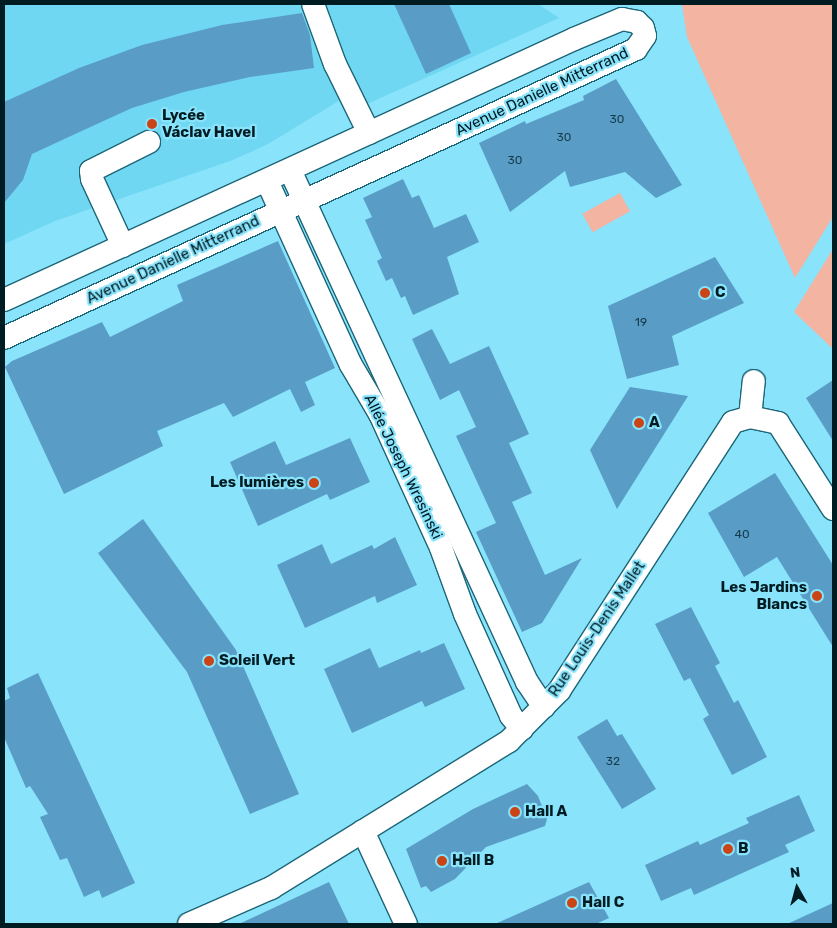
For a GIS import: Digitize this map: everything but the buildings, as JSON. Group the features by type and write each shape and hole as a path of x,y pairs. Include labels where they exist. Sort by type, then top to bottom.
{"street":[{"path":"313,4 335,64 369,133"},
{"name":"Avenue Danielle Mitterrand","path":"4,300 622,19 637,22 643,28 645,36 636,49 4,338"},
{"path":"123,246 92,179 91,170 150,142"},
{"name":"Allée Joseph Wresinski","path":"290,170 529,687 544,706"},
{"name":"Allée Joseph Wresinski","path":"267,180 351,364 380,414 437,539 465,614 511,716 522,728"},
{"path":"754,381 750,417 778,423 833,509"},
{"name":"Rue Louis-Denis Mallet","path":"189,924 271,888 509,741 559,691 732,422 750,417"},
{"path":"363,831 406,924"}],"shaded area":[{"name":"Lycée Václav Havel","path":"4,4 538,4 559,18 367,104 360,88 268,144 233,160 55,221 4,244"},
{"path":"682,4 833,4 833,217 795,278 687,37"},
{"path":"620,193 630,211 593,232 582,214"},
{"path":"833,249 833,349 794,312"}],"place":[{"name":"Lycée Václav Havel","path":"152,124"},
{"name":"C","path":"705,293"},
{"name":"A","path":"639,423"},
{"name":"Les lumières","path":"314,483"},
{"name":"Les Jardins Blancs","path":"817,596"},
{"name":"Soleil Vert","path":"209,661"},
{"name":"Hall A","path":"515,812"},
{"name":"B","path":"728,849"},
{"name":"Hall B","path":"442,861"},
{"name":"Hall C","path":"572,903"}]}
